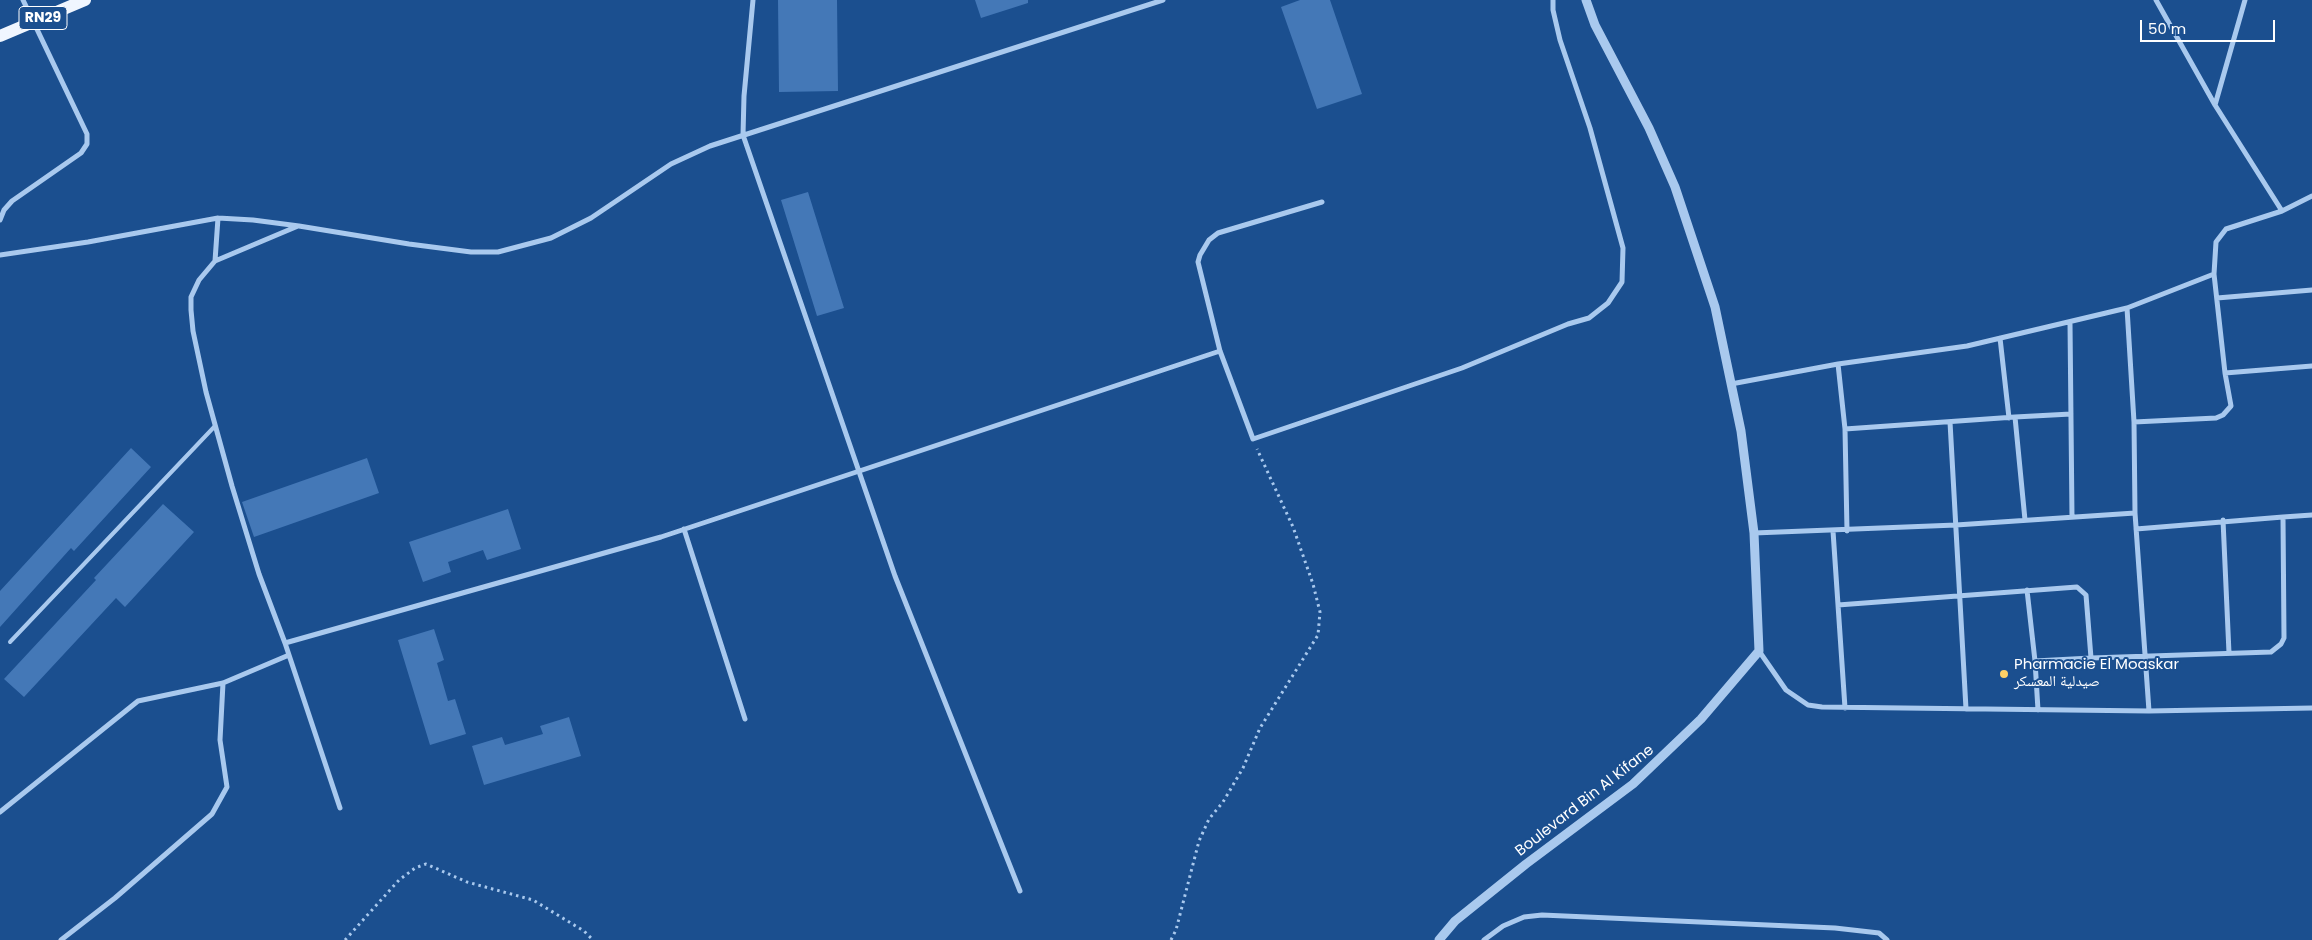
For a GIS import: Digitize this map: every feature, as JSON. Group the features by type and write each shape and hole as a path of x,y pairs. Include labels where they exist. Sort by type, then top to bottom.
{"main road":[{"name":"RN29","path":"0,36 85,0"}],"street":[{"path":"0,220 4,210 12,201 81,152 87,144 87,134 22,0"},
{"path":"753,0 744,96 743,135 895,576 1020,891"},
{"path":"0,255 88,242 218,218 299,226 471,252 498,252 551,238 591,218 671,164 710,146 1164,0"},
{"path":"1322,202 1218,233 1206,244 1198,262 1220,351 1253,439 1462,368 1568,324 1589,318 1608,303 1622,282 1623,248 1590,128 1560,40 1553,10 1553,0"},
{"path":"1586,0 1595,25 1649,128 1675,188 1715,307 1741,432 1754,533 1759,652 1786,690 1808,705 1845,708 2149,712 2312,708"},
{"path":"2156,0 2215,105 2282,211"},
{"path":"2215,105 2245,0"},
{"path":"2134,422 2216,418 2223,415 2231,406 2225,373 2214,274 2216,242 2226,229 2282,211 2312,196"},
{"path":"215,261 218,218"},
{"path":"299,226 215,261 199,280 191,296 191,310 193,331 215,426 259,574 290,655 340,808"},
{"path":"1731,384 1838,364 1967,346 2070,323 2127,308 2214,274"},
{"path":"2217,298 2312,290"},
{"path":"2127,308 2134,422 2135,513 2143,656 2149,712"},
{"path":"2070,323 2072,517"},
{"path":"2000,338 2009,418"},
{"path":"285,643 684,529 1220,351"},
{"path":"1838,364 1845,429 1847,530"},
{"path":"2225,373 2312,366"},
{"path":"1845,429 2071,414"},
{"path":"2015,417 2025,520"},
{"path":"1950,422 1966,709"},
{"path":"1754,533 1956,525 2135,513"},
{"path":"2136,529 2223,520 2312,515"},
{"path":"2035,662 2091,658 2271,652 2277,648 2284,638 2283,517"},
{"path":"2223,520 2229,654"},
{"path":"684,529 745,719"},
{"path":"1833,531 1845,708"},
{"path":"1838,605 2077,587 2083,590 2086,596 2091,658"},
{"path":"2027,590 2038,710"},
{"name":"Boulevard Bin Al Kifane","path":"1439,940 1455,921 1526,864 1634,784 1701,719 1759,652"},
{"path":"0,812 138,701 223,683 290,655"},
{"path":"61,940 115,898 212,814 227,787 220,740 223,683"},
{"path":"1484,940 1503,926 1524,917 1542,915 1835,928 1879,933 1886,940"}],"lane":[{"path":"10,642 215,426"}],"path":[{"path":"1170,940 1176,930 1199,840 1209,819 1223,802 1243,768 1260,728 1318,635 1320,612 1313,584 1292,527 1253,439"},
{"path":"345,940 399,880 415,868 426,864 467,882 533,900 584,931 593,940"}],"building":[{"path":"778,0 837,0 838,91 779,92"},
{"path":"975,0 1028,0 1028,3 981,18"},
{"path":"1300,0 1330,0 1362,94 1317,109 1281,7"},
{"path":"808,192 844,308 817,316 781,200"},
{"path":"131,448 151,467 74,551 71,548 0,627 0,591"},
{"path":"367,458 379,493 254,537 242,502"},
{"path":"163,504 194,532 125,607 116,598 24,697 4,679 96,580 94,578"},
{"path":"508,509 521,549 487,560 483,550 448,562 451,572 423,582 409,542"},
{"path":"434,629 444,660 437,663 448,701 455,699 466,734 430,745 398,640"},
{"path":"569,717 581,756 484,785 472,746 502,737 505,745 543,734 540,726"}],"place":[{"name":"Pharmacie El Moaskar صيدلية المعسكر","path":"2004,674"}]}
